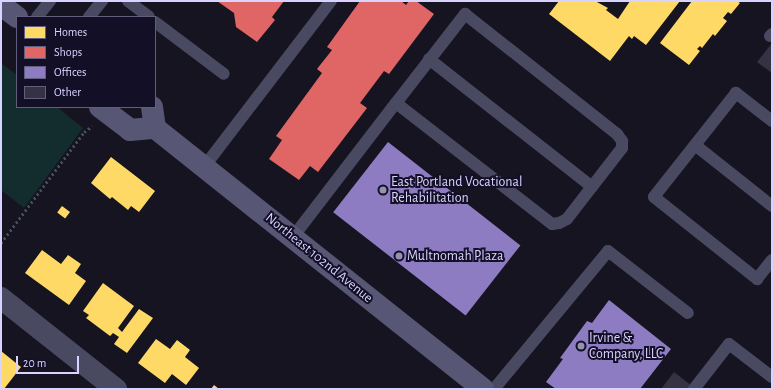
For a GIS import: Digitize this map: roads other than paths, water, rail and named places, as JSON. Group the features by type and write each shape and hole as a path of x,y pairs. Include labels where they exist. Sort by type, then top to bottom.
{"main road":[{"path":"1,5 16,16"},
{"name":"Northeast 102nd Avenue","path":"103,109 130,130 154,117 204,167 483,389"}],"street":[{"path":"1,298 116,389"}],"lane":[{"path":"39,16 50,1"},
{"path":"90,16 102,1"},
{"path":"128,1 148,16"},
{"path":"204,167 331,1"},
{"path":"292,237 465,14 617,134 622,141 622,148 567,219 559,223 552,224 396,103"},
{"path":"156,23 224,74"},
{"path":"430,60 592,187"},
{"path":"772,121 736,93 654,197 757,279 772,260"},
{"path":"695,145 772,206"},
{"path":"494,389 608,252 688,313"},
{"path":"694,389 729,344 772,378"}],"place":[{"name":"East Portland Vocational Rehabilitation","path":"383,190"},
{"name":"Multnomah Plaza","path":"399,256"},
{"name":"Irvine & Company, LLC","path":"581,346"}]}
